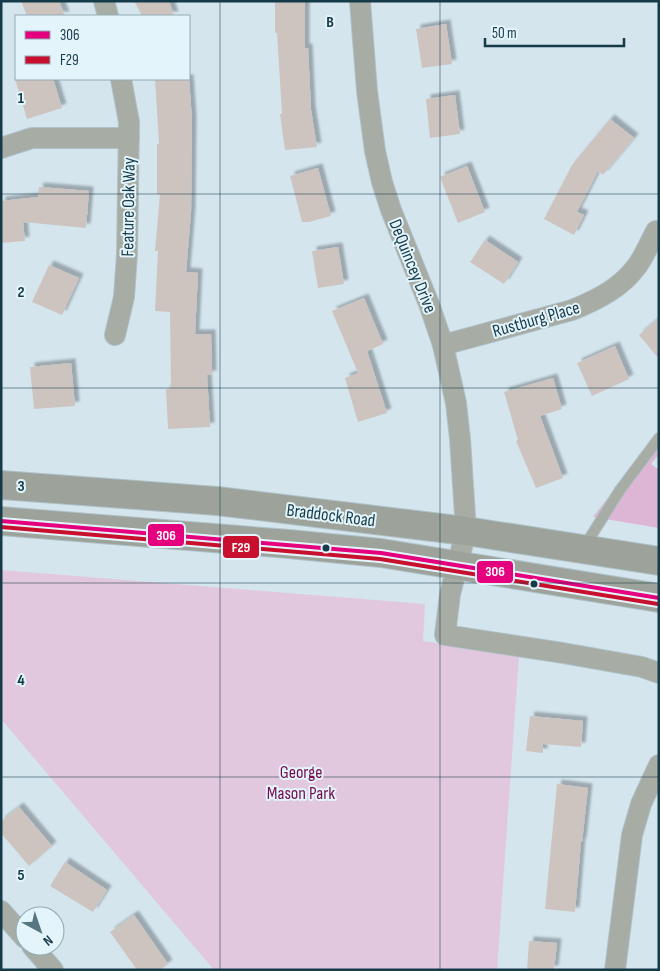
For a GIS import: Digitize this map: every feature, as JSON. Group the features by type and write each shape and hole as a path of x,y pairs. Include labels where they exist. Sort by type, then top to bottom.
{"main road":[{"name":"Braddock Road","path":"1,486 217,501 466,531 659,562"},
{"name":"Braddock Road","path":"1,521 382,553 659,598"}],"street":[{"path":"104,1 108,15"},
{"name":"DeQuincey Drive","path":"360,1 367,92 375,151 382,182 390,210 429,304 443,345 451,376 460,439 466,531 450,594 446,635 573,654 642,667 659,673"},
{"name":"Feature Oak Way","path":"115,334 125,288 129,138 129,122 121,80"},
{"path":"1,148 32,138 129,138"},
{"name":"Rustburg Place","path":"443,345 572,310 591,302 617,287 638,265 656,231"},
{"path":"615,970 632,835 641,804 659,765"},
{"path":"1,911 15,927"},
{"path":"41,956 53,970"}],"lane":[{"path":"582,550 620,490 659,438"}],"green space":[{"name":"George Mason Park","path":"1,570 425,604 423,641 519,656 497,970 214,970 1,719"}],"shaded area":[{"path":"659,433 659,454 651,464 659,470 659,528 593,517"}],"building":[{"path":"21,1 59,1 65,15 27,15"},
{"path":"134,1 169,1 174,15 141,15"},
{"path":"275,1 305,1 305,48 308,48 311,110 317,147 285,150 280,114 282,114 277,33 275,33"},
{"path":"446,24 452,64 422,68 416,29"},
{"path":"15,80 53,80 62,108 27,119"},
{"path":"155,80 189,80 192,120 191,212 186,272 198,273 195,334 211,334 212,375 207,375 210,427 168,429 166,389 171,389 170,312 155,311 158,251 155,251 160,194 157,194 157,144 159,144"},
{"path":"455,95 460,134 430,138 426,99"},
{"path":"610,119 634,138 603,175 598,171 577,212 584,215 574,235 544,219 572,165"},
{"path":"467,166 485,212 458,223 440,177"},
{"path":"318,168 331,216 302,222 290,176"},
{"path":"39,187 89,191 86,228 23,222 25,241 1,243 1,201 38,197"},
{"path":"485,240 518,262 504,284 470,262"},
{"path":"338,247 344,284 318,288 312,251"},
{"path":"49,265 79,278 62,315 32,302"},
{"path":"364,298 383,344 367,351 387,413 358,422 345,378 358,373 332,311"},
{"path":"659,318 659,359 639,335"},
{"path":"615,346 629,379 592,396 577,363"},
{"path":"71,363 75,406 34,409 30,367"},
{"path":"553,378 562,409 540,416 563,478 536,488 516,441 518,440 504,392"},
{"path":"530,716 583,721 581,747 543,744 543,753 526,751"},
{"path":"557,784 588,788 575,912 545,909"},
{"path":"19,807 52,846 29,866 1,833 1,821"},
{"path":"65,862 107,890 93,912 50,886"},
{"path":"134,915 168,964 160,970 137,970 110,932"},
{"path":"529,941 557,943 554,970 527,970"}],"transit line":[{"name":"306","path":"1,521 381,553 659,598"},
{"name":"F29","path":"1,527 380,559 658,604"}]}
